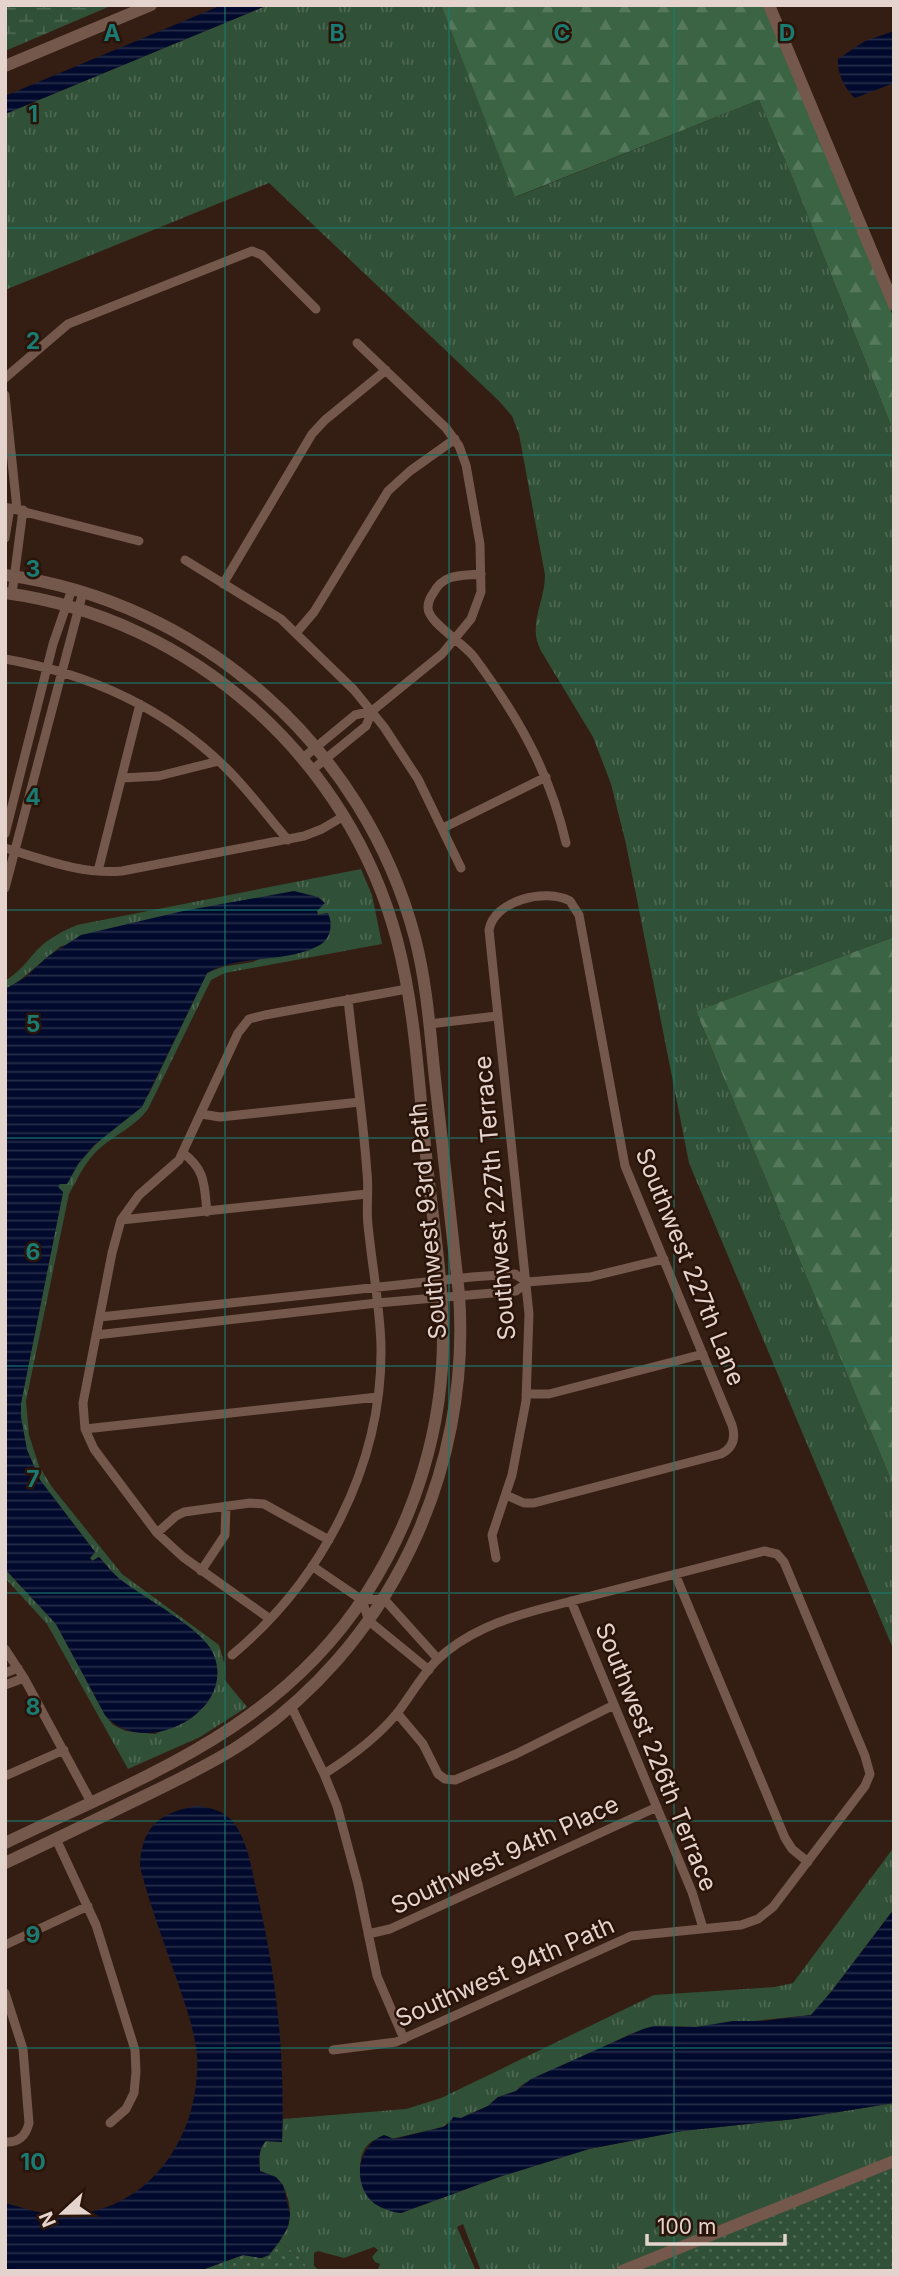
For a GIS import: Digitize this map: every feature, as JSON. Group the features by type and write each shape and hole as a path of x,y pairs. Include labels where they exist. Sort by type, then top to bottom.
{"street":[{"path":"5,66 151,5"},
{"path":"769,5 894,304"},
{"path":"5,378 68,324 252,251 262,255 316,309"},
{"path":"303,758 355,715 372,711 442,654 471,619 481,592 480,544 462,453 455,439 357,343"},
{"path":"223,584 312,434 386,370"},
{"path":"5,395 14,509 8,593"},
{"path":"296,634 314,612 388,491 410,471 455,439"},
{"path":"5,538 14,509"},
{"path":"14,509 139,541"},
{"path":"185,561 276,616 372,711 418,779 461,868"},
{"path":"481,574 445,579 437,586 428,607 431,618 471,653 512,711 553,791 566,843"},
{"name":"Southwest 93rd Path","path":"5,1863 218,1759 261,1731 330,1669 384,1599 421,1528 445,1456 458,1390 461,1339 459,1294 419,954 400,890 372,829 316,747 262,691 215,655 157,621 78,590 10,575"},
{"path":"5,834 47,667 66,605 78,590"},
{"path":"5,888 10,850 80,610 78,590"},
{"name":"Southwest 93rd Path","path":"5,1843 198,1749 248,1718 281,1692 312,1662 362,1600 401,1531 426,1460 436,1418 442,1368 440,1280 407,989 398,943 385,904 366,857 344,816 303,758 256,710 202,668 152,639 80,610 8,593"},
{"path":"5,659 63,671 140,704 180,730 219,761 288,840"},
{"path":"98,871 140,704"},
{"path":"312,770 366,726 372,711"},
{"path":"122,778 159,776 219,761"},
{"path":"443,828 546,777"},
{"path":"10,850 98,871 128,871 288,840 318,831 344,816"},
{"name":"Southwest 227th Terrace","path":"496,1559 491,1540 506,1495 520,1437 526,1394 529,1326 527,1282 489,936 490,923 495,914 505,906 525,899 558,897 570,901"},
{"name":"Southwest 227th Lane","path":"506,1495 524,1503 534,1503 721,1454 733,1441 732,1425 623,1160 579,915 570,901"},
{"path":"270,1619 201,1571 157,1533 99,1458 86,1429 83,1403 121,1220 139,1195 173,1168 183,1153 238,1033 247,1021 407,989"},
{"path":"232,1655 270,1619 313,1566 329,1540 356,1485 371,1436 378,1397 381,1346 368,1225 368,1175 348,999"},
{"path":"429,1024 497,1016"},
{"path":"201,1114 220,1118 360,1102"},
{"path":"183,1153 196,1164 201,1173 207,1212"},
{"path":"121,1220 367,1194"},
{"path":"96,1335 516,1290 527,1282 590,1277 664,1259"},
{"path":"100,1317 440,1280 515,1274 527,1282"},
{"path":"526,1394 549,1394 703,1354"},
{"path":"86,1429 378,1397"},
{"path":"157,1533 180,1513 254,1503 268,1505 329,1540"},
{"path":"201,1571 225,1535 226,1506"},
{"name":"Southwest 94th Path","path":"333,2050 384,2045 404,2039 631,1936 741,1925 761,1918 774,1907 865,1786 870,1774 865,1756 785,1564 777,1554 762,1551 675,1574"},
{"path":"313,1566 362,1600 369,1621 429,1670"},
{"path":"324,1774 362,1747 397,1713 438,1660 467,1638 493,1625 571,1601 675,1574 785,1839 792,1849 808,1862"},
{"path":"362,1600 384,1599 438,1660"},
{"name":"Southwest 226th Terrace","path":"571,1601 696,1902 703,1928"},
{"path":"5,1649 24,1678 91,1802"},
{"path":"5,1673 18,1668"},
{"path":"5,1685 24,1678"},
{"path":"397,1713 423,1744 436,1771 445,1779 455,1780 614,1705"},
{"path":"291,1706 337,1806 353,1864 379,1983 404,2039"},
{"path":"5,1776 64,1751"},
{"name":"Southwest 94th Place","path":"368,1934 390,1929 657,1807"},
{"path":"56,1839 88,1906 128,2021 136,2061 136,2082 131,2101 110,2123"},
{"path":"5,1945 88,1906"},
{"path":"5,1993 25,2056 29,2117 25,2133 16,2141 5,2142"},
{"path":"622,2271 894,2161"}],"green space":[{"path":"5,5 113,5 5,51"},
{"path":"268,5 441,5 516,197 759,100 894,433 894,937 696,1011 894,1487 894,1651 689,1163 626,844 611,784 593,737 537,641 536,623 545,575 519,434 512,416 269,183 5,290 5,114"},
{"path":"441,5 763,5 894,318 894,433 759,100 515,197"},
{"path":"361,869 372,895 382,944 225,973 211,980 148,1109 95,1153 69,1194 26,1401 29,1435 39,1466 52,1487 122,1574 219,1645 225,1666 224,1679 247,1707 200,1737 128,1769 47,1624 5,1578 5,1569 56,1624 113,1725 126,1731 155,1734 192,1717 217,1672 214,1656 200,1636 119,1579 99,1557 93,1561 90,1558 95,1552 40,1480 27,1450 21,1403 63,1193 58,1187 59,1184 67,1184 78,1164 94,1146 149,1094 207,973 222,967 253,962 331,923 327,913 318,915 317,911 61,946 14,985 5,989 5,981 47,941 77,925"},
{"path":"894,937 894,1487 696,1011"},
{"path":"894,1847 894,1909 811,2015 696,2027 654,2026 633,2033 523,2084 516,2091 498,2097 488,2106 451,2120 443,2127 373,2141 362,2155 360,2173 365,2190 375,2203 401,2213 499,2177 589,2149 682,2131 796,2119 894,2103 894,2156 610,2271 481,2271 463,2224 457,2227 476,2271 377,2271 380,2264 372,2257 378,2250 374,2247 344,2258 318,2251 314,2253 314,2266 320,2271 309,2271 301,2258 279,2242 289,2221 288,2200 280,2182 260,2171 259,2159 266,2141 282,2142 283,2119 406,2109 441,2098 654,1995 775,1987 793,1983"},
{"path":"894,2167 894,2271 635,2271"},
{"path":"279,2242 301,2258 309,2271 199,2271 243,2255 262,2258 269,2255"}],"water":[{"path":"222,5 268,5 5,114 5,96"},
{"path":"894,31 894,83 855,98 842,80 838,59 865,41"},
{"path":"294,891 318,897 325,903 317,911 318,915 328,913 330,918 330,932 326,940 318,946 292,955 232,964 207,973 142,1107 94,1145 78,1164 67,1184 60,1184 58,1187 63,1192 21,1403 27,1450 40,1480 95,1552 90,1558 92,1561 99,1557 121,1580 171,1614 207,1643 213,1653 217,1674 213,1694 201,1710 183,1723 163,1731 142,1733 122,1728 105,1715 56,1624 5,1569 5,989 26,977 47,957 81,935 183,911"},
{"path":"196,1806 217,1810 226,1815 239,1831 246,1848 264,1925 281,2047 282,2142 266,2141 263,2144 260,2171 276,2177 283,2185 290,2214 288,2227 269,2255 261,2258 243,2255 199,2271 5,2271 5,2203 56,2215 94,2211 121,2201 144,2185 164,2165 179,2141 190,2114 196,2086 196,2047 187,2010 140,1867 144,1842 154,1825 171,1813"},
{"path":"894,1909 894,2103 795,2119 682,2131 589,2149 499,2177 401,2213 375,2204 362,2187 360,2166 368,2147 375,2140 384,2135 394,2139 443,2127 450,2123 453,2117 461,2118 488,2106 498,2097 516,2091 531,2079 643,2029 654,2026 696,2027 733,2021 763,2021 811,2015"}]}
